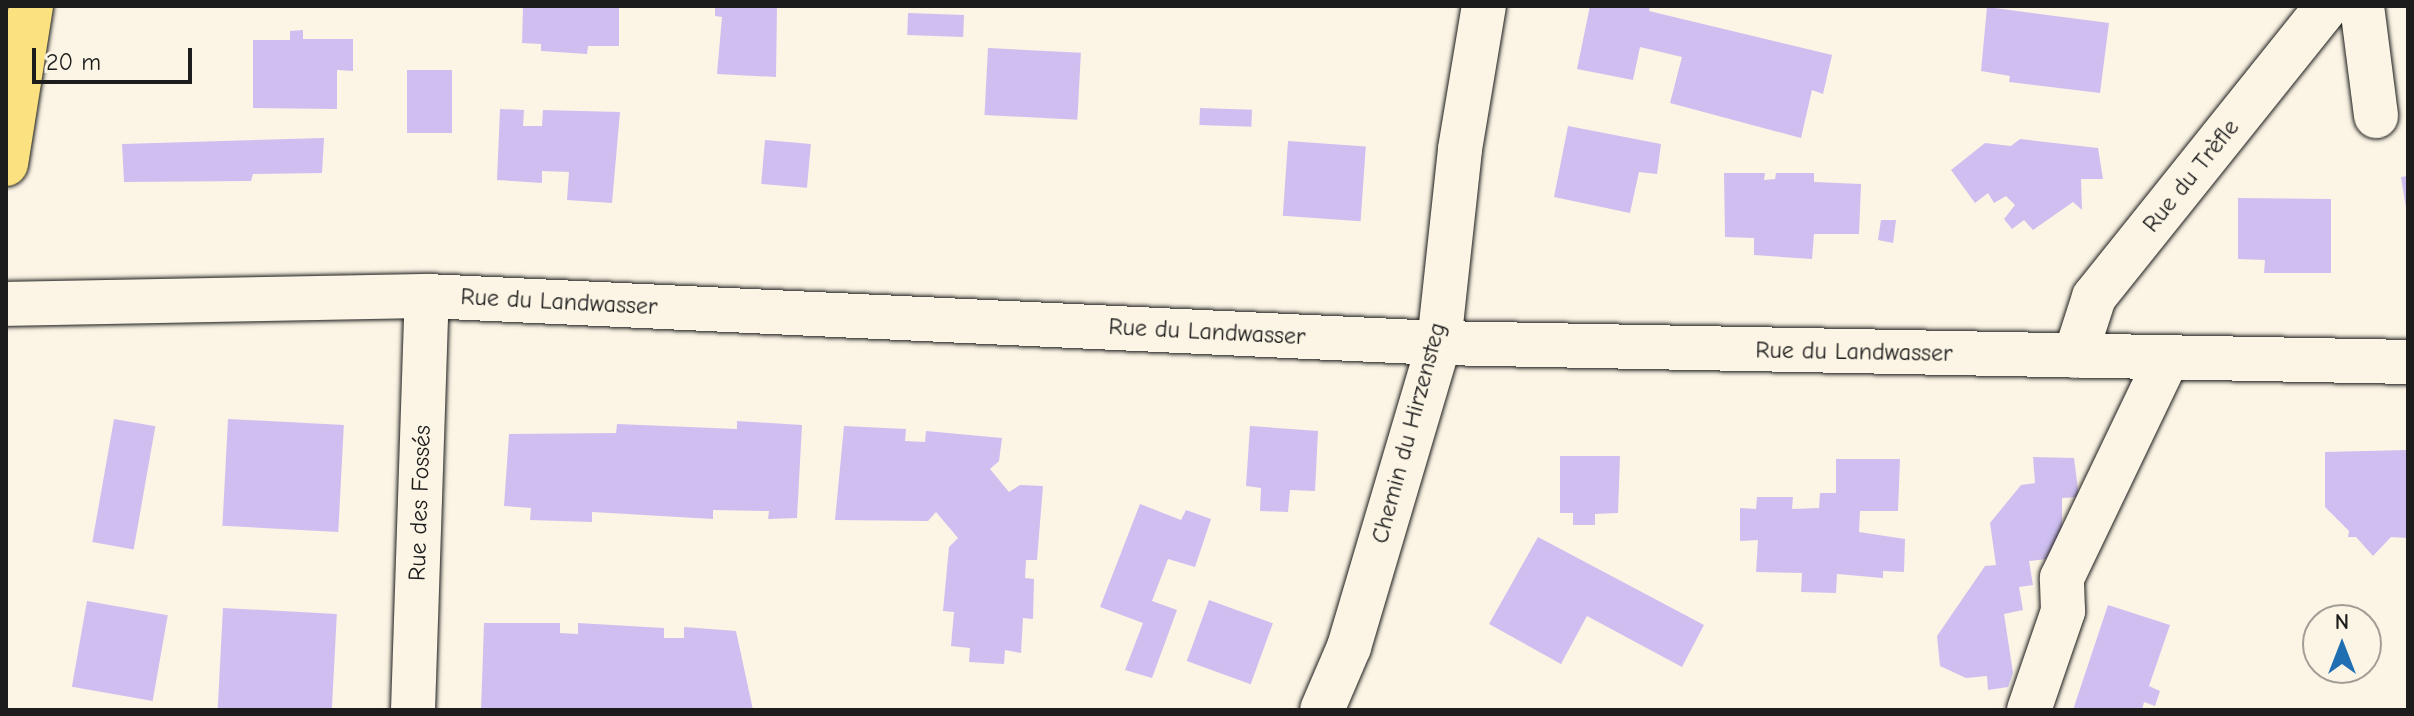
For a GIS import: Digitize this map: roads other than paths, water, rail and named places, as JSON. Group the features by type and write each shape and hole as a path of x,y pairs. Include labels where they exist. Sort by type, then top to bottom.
{"main road":[{"path":"6,164 31,6"}],"street":[{"name":"Chemin du Hirzensteg","path":"1322,710 1349,647 1439,343 1460,149 1484,6"},
{"name":"Rue du Trèfle","path":"2075,356 2094,297 2327,6"},
{"path":"2362,6 2376,116"},
{"name":"Rue du Landwasser","path":"6,304 427,296 1439,343 2075,356 2166,361 2408,362"},
{"name":"Rue des Fossés","path":"413,710 427,296"},
{"path":"2029,710 2063,611 2062,578 2166,361"}]}
